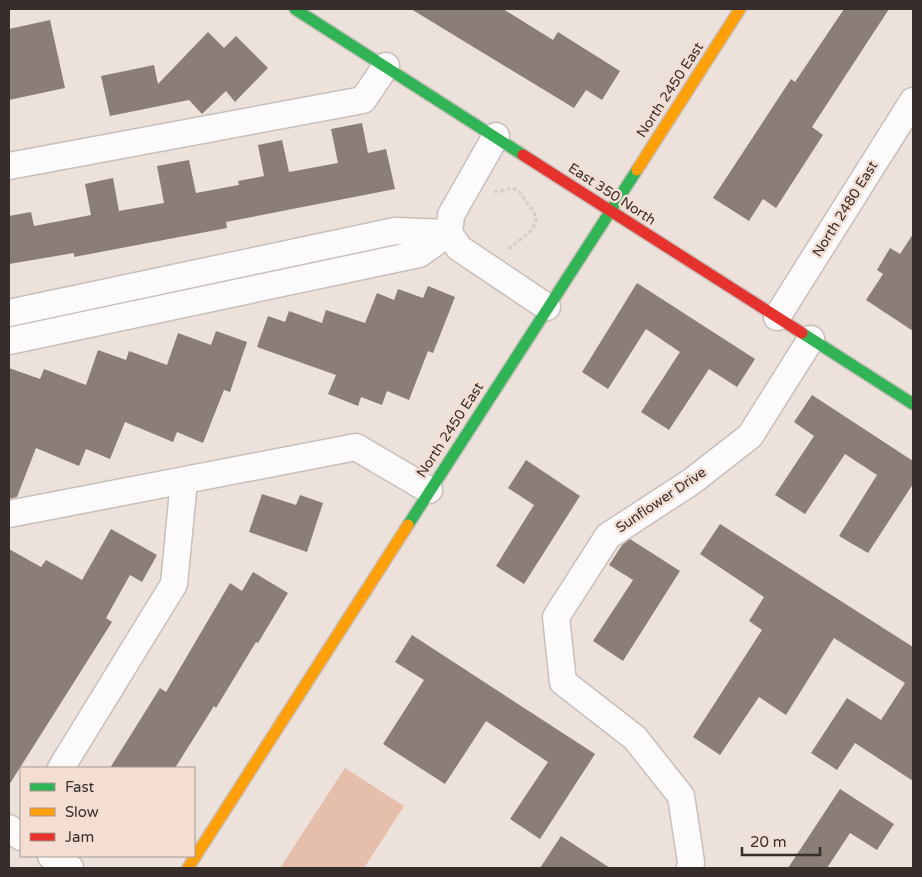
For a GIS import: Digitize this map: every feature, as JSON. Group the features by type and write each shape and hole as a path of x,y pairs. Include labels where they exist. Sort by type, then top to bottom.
{"street":[{"name":"East 350 North","path":"295,9 913,404"},
{"name":"North 2450 East","path":"188,868 429,490 740,9"},
{"path":"9,166 364,100 386,66"},
{"name":"North 2480 East","path":"777,317 913,101"},
{"path":"496,136 451,215 449,233 459,248 547,307"},
{"path":"9,313 395,231 449,233"},
{"path":"9,341 419,254 449,233"},
{"name":"Sunflower Drive","path":"690,868 691,862 680,796 635,738 563,682 556,617 608,536 691,482 750,436 811,339"},
{"path":"9,514 356,447 429,490"},
{"path":"62,767 174,584 184,481"},
{"path":"53,857 70,868"}],"path":[{"path":"490,190 496,193 512,188 519,191 536,216 536,222 530,232 512,245 503,255"}],"shaded area":[{"path":"345,768 404,806 364,868 280,868"}],"building":[{"path":"411,9 503,9 553,40 558,32 620,71 602,100 586,90 574,108"},
{"path":"844,9 889,9 812,127 823,135 776,208 763,199 749,221 713,198 791,79 795,82"},
{"path":"50,20 65,88 9,100 9,29"},
{"path":"208,32 224,48 236,36 268,68 235,102 226,91 202,114 189,100 110,116 101,76 154,65 158,84"},
{"path":"362,123 368,153 386,149 395,189 226,222 227,228 74,257 74,253 9,264 9,216 31,212 34,226 91,215 85,184 113,178 119,211 164,203 157,166 189,160 196,193 239,185 238,181 264,176 258,145 282,140 289,172 338,163 331,129"},
{"path":"913,234 913,331 866,300 883,274 877,270 890,248 900,254"},
{"path":"637,283 755,359 737,387 709,369 669,430 641,412 680,352 646,329 608,389 582,372"},
{"path":"428,286 455,297 433,353 428,351 409,400 387,391 382,405 361,397 358,406 328,394 336,375 257,347 268,316 285,322 289,311 322,323 326,310 365,323 377,293 394,300 398,289 423,298"},
{"path":"216,331 247,342 230,392 224,390 203,443 177,432 173,442 125,422 110,459 86,449 79,466 36,448 17,497 9,499 9,368 40,379 44,369 86,385 98,350 126,360 129,351 167,365 178,333 211,345"},
{"path":"812,395 913,461 913,484 868,553 839,536 877,475 845,454 805,514 775,495 814,436 794,422"},
{"path":"526,460 580,496 524,584 496,566 534,505 508,488"},
{"path":"262,494 296,505 300,495 323,503 307,552 249,532"},
{"path":"720,524 913,647 913,781 855,743 837,770 811,753 847,698 881,720 905,683 834,638 786,715 759,697 720,755 693,737 762,630 749,621 764,597 700,554"},
{"path":"111,529 157,555 142,582 130,575 106,618 112,622 9,785 9,549 41,567 46,560 82,580"},
{"path":"630,539 680,571 623,661 593,641 633,580 609,565 622,545"},
{"path":"253,572 288,593 258,643 256,642 216,708 214,706 176,767 111,767 160,688 166,692 230,583 242,591"},
{"path":"412,635 595,754 540,839 510,819 548,762 486,721 445,784 383,744 424,680 395,662"},
{"path":"840,789 894,824 877,850 850,833 827,868 788,868"},
{"path":"561,836 610,868 540,868"}],"traffic: fast":[{"path":"295,9 523,155"},
{"path":"408,525 637,170"},
{"path":"802,333 913,404"}],"traffic: slow":[{"path":"637,170 740,9"},
{"path":"188,868 408,525"}],"traffic: jam":[{"path":"523,155 802,333"}]}
